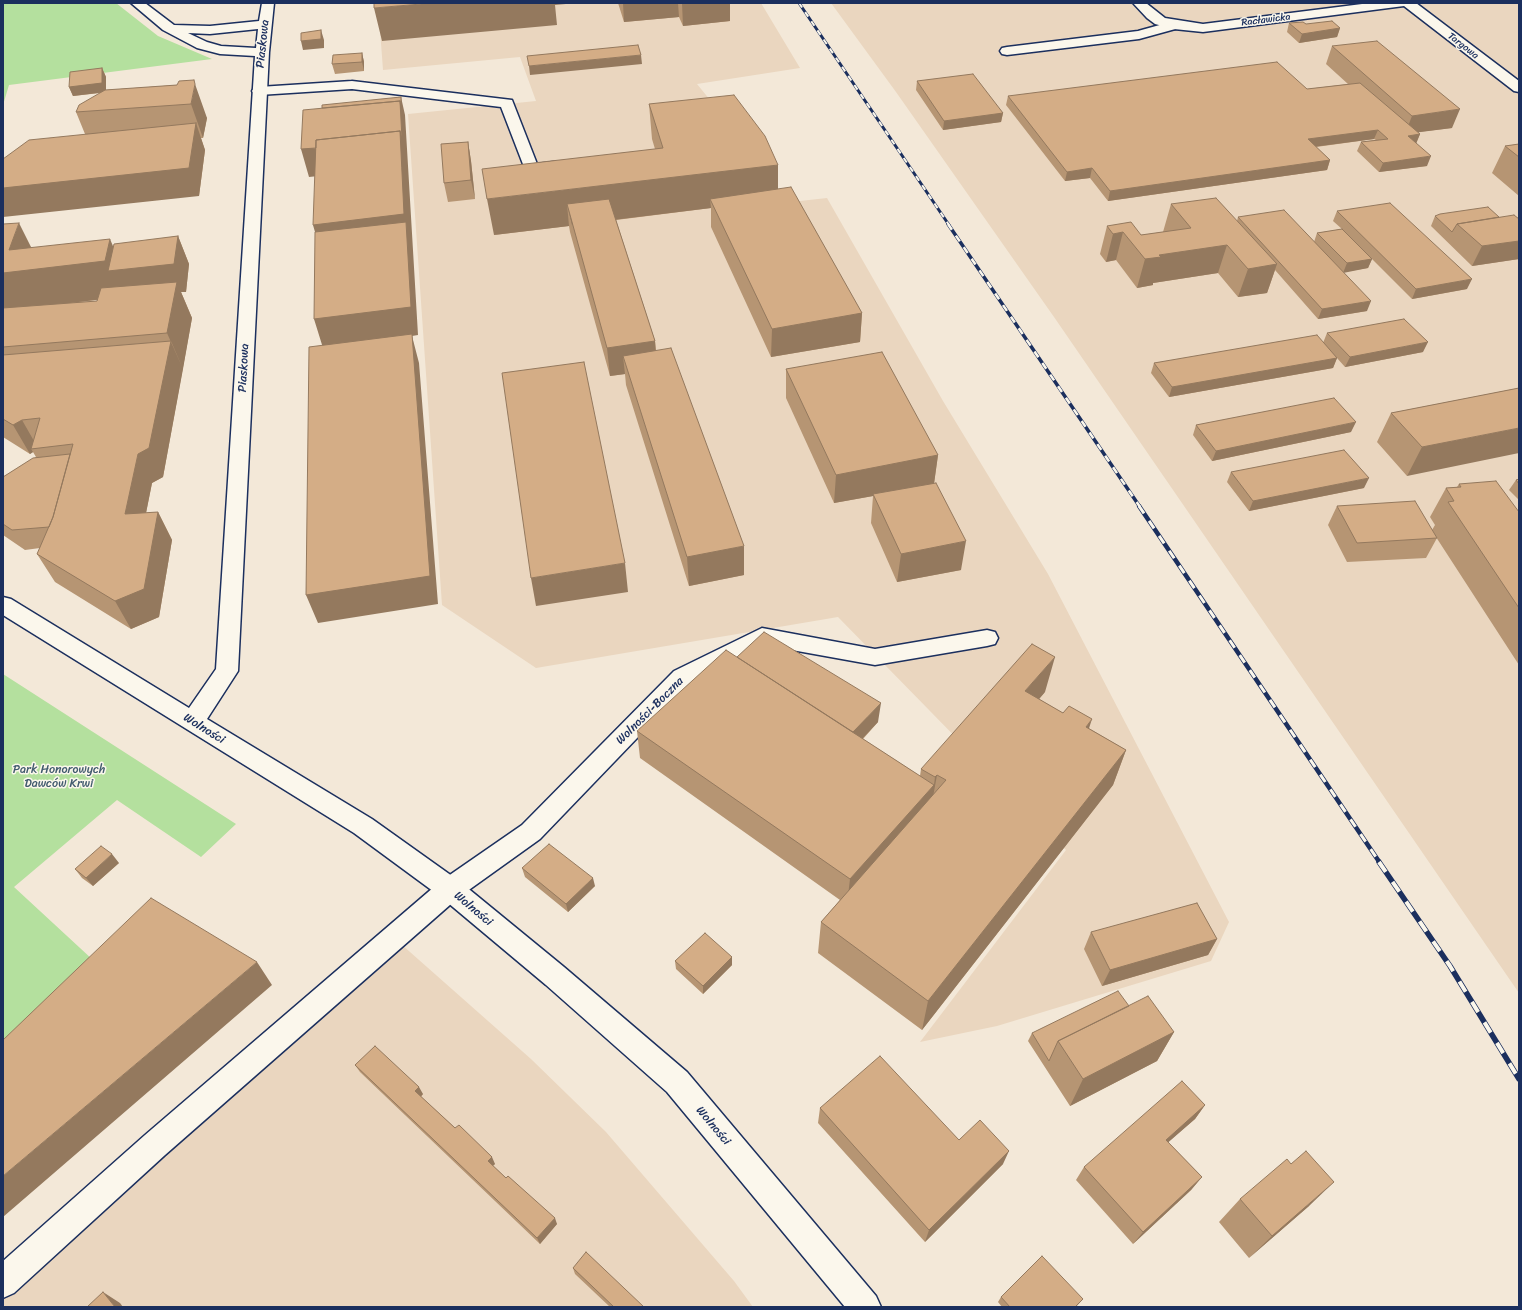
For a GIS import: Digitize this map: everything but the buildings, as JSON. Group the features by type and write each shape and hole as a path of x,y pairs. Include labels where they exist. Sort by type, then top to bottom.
{"street":[{"path":"137,3 168,27 202,45 220,50 262,52"},
{"name":"Piaskowa","path":"192,722 227,671 259,91 268,3"},
{"name":"Racławicka","path":"1139,3 1151,16 1174,25 1203,28 1400,3"},
{"name":"Targowa","path":"1408,3 1519,88"},
{"path":"168,27 210,30 265,24"},
{"path":"1007,51 1139,35 1174,25"},
{"path":"259,91 352,85 507,103 531,169 569,165"},
{"name":"Wolności","path":"3,605 363,826 450,889 555,976 677,1082 865,1307"},
{"name":"Wolności-Boczna","path":"3,1282 155,1145 450,889 531,832 682,678 762,636 875,656 987,638"}],"shaded area":[{"path":"378,3 761,3 800,68 697,84 733,128 782,203 827,198 943,401 1048,574 1229,922 1211,961 997,1026 920,1042 1066,850 838,617 536,668 442,605 408,114 536,101 520,57 383,70"},
{"path":"831,3 1519,3 1519,993 1054,317 896,92"},
{"path":"384,929 531,1059 606,1132 734,1281 753,1307 3,1307 3,1261"}],"green space":[{"path":"3,3 116,3 158,36 212,59 9,85 3,105"},
{"name":"Park Honorowych Dawców Krwi","path":"3,674 236,824 201,857 117,800 14,887 93,960 3,1046"}],"railway":[{"path":"799,3 949,225"},
{"path":"948,224 1140,507"},
{"path":"1139,506 1380,863"},
{"path":"1379,862 1450,966 1519,1079"}]}
